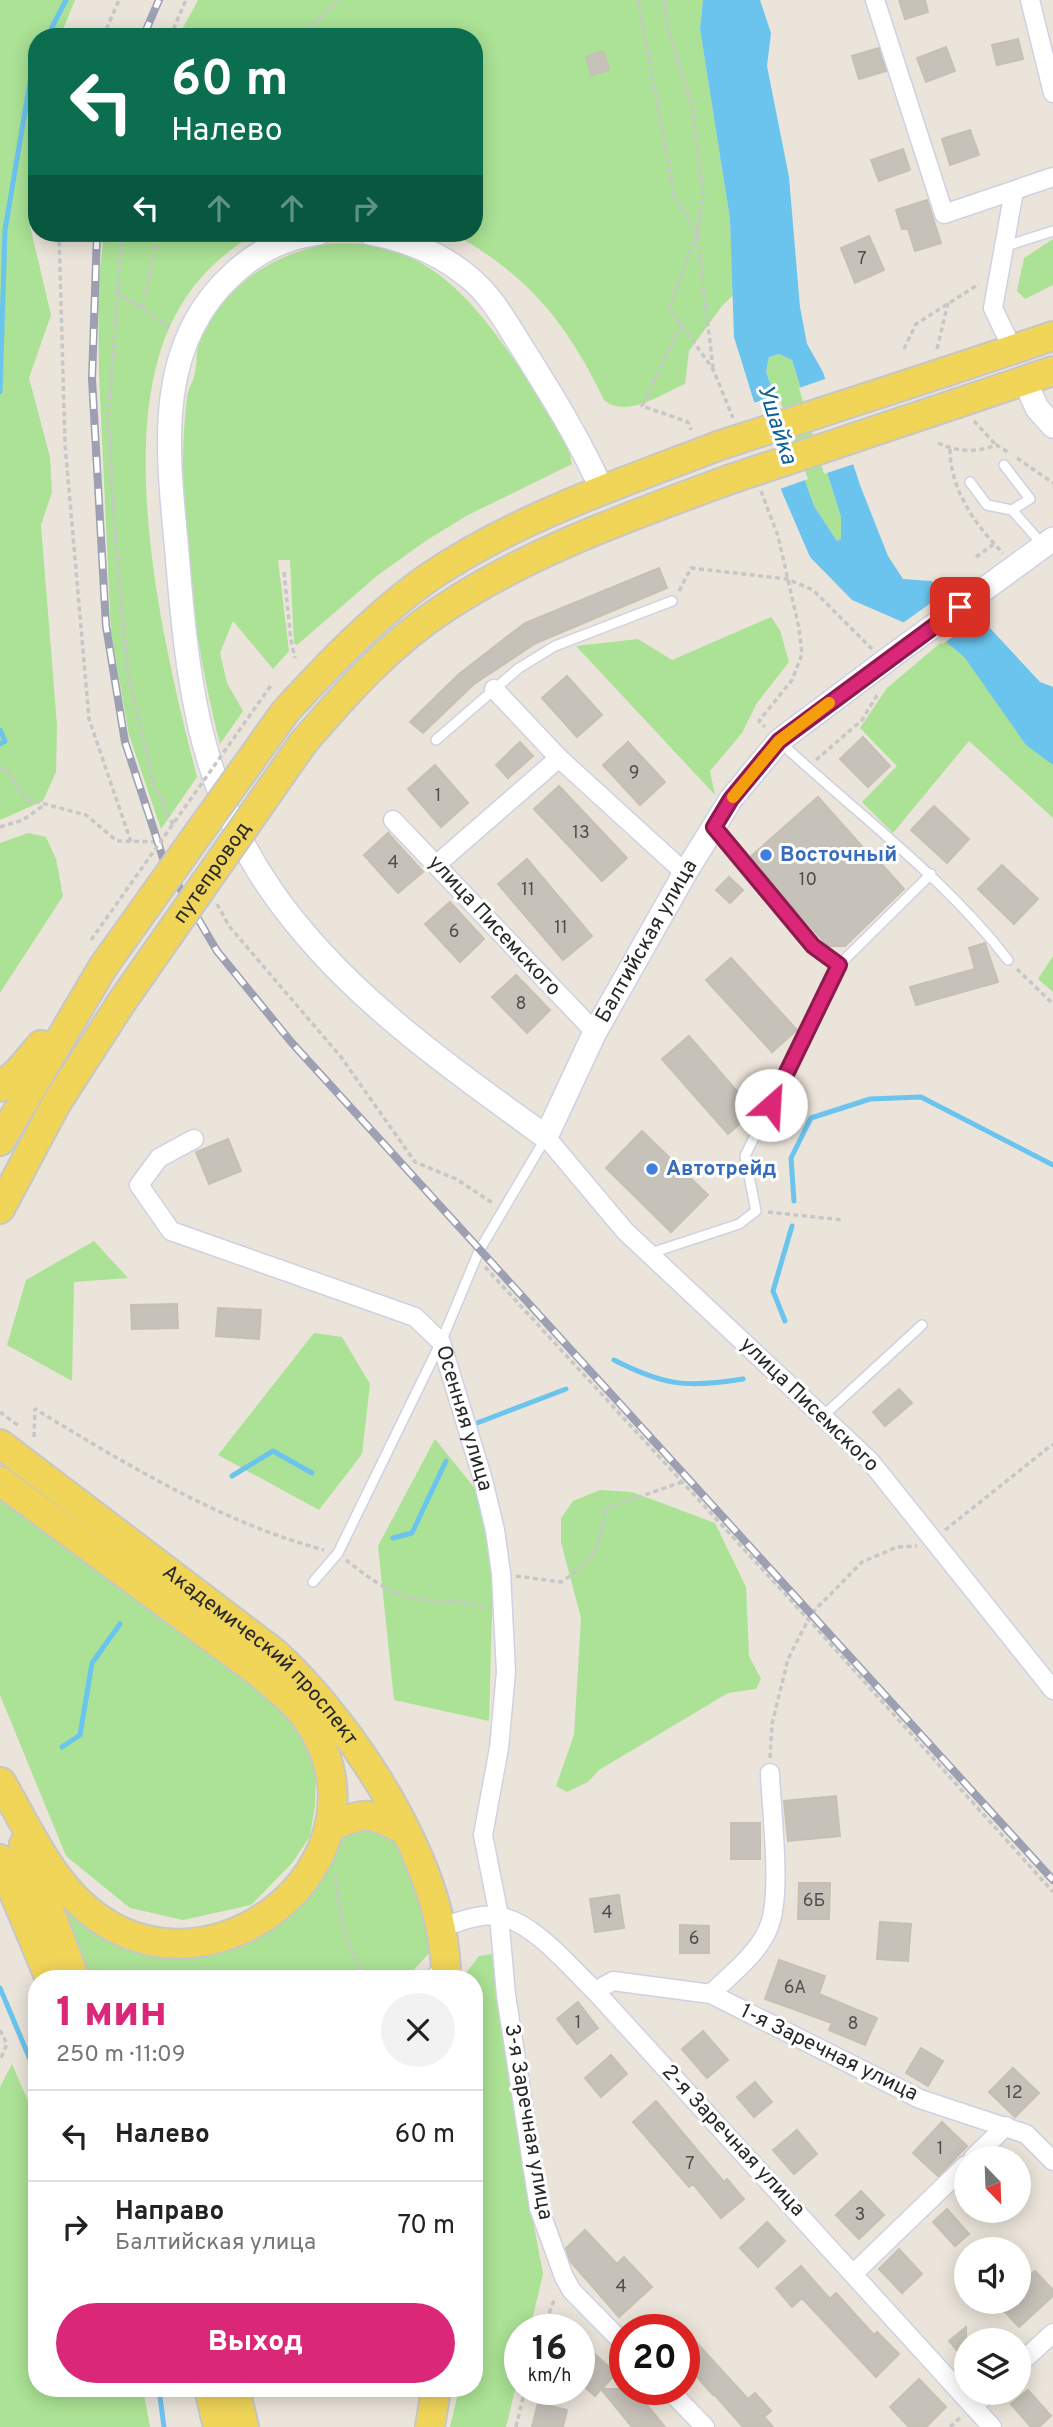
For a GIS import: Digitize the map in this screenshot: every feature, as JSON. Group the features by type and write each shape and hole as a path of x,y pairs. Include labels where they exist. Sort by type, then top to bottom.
{"main road":[{"path":"602,491 727,437 942,360 1013,350 1053,336"},
{"path":"965,411 1025,381 1053,371"},
{"name":"путепровод","path":"0,1209 56,1104 121,1003 303,743 350,688 397,644 445,608 545,552 728,480 965,411"},
{"name":"путепровод","path":"96,978 285,712 324,669 426,580 475,548 602,491"},
{"path":"0,1087 18,1072 96,978"},
{"path":"0,1141 96,978"},
{"name":"Академический проспект","path":"16,1440 275,1653 309,1685 372,1771 404,1830 434,1896 443,1927"},
{"name":"Академический проспект","path":"3,1483 292,1700 316,1735 326,1759 331,1784 329,1827"},
{"path":"1,1781 47,1860 76,1899 105,1922 142,1938 200,1942 232,1935 257,1923 282,1906 305,1880 329,1827 362,1815 374,1814 404,1830"},
{"path":"1,1781 72,1970"},
{"path":"0,1859 46,1970"},
{"path":"439,1970 443,1927"},
{"path":"211,2397 218,2427"},
{"path":"237,2397 244,2427"},
{"path":"430,2427 435,2397"}],"street":[{"path":"875,0 944,214 1053,177"},
{"path":"1030,0 1053,93"},
{"path":"1013,350 993,308 1014,191"},
{"path":"282,242 274,244 245,262 203,305 186,338 177,367 170,429 170,480 186,666 212,774 233,823 269,888 301,932 345,980 436,1056 546,1137"},
{"path":"405,242 439,255 468,276 491,299 576,434 602,491"},
{"path":"1025,381 1037,408 1053,426"},
{"name":"Балтийская улица","path":"546,1137 595,1032 685,873 731,799 779,741 1049,543"},
{"path":"494,689 559,758 685,873"},
{"path":"436,865 559,758"},
{"name":"улица Писемского","path":"393,820 595,1032"},
{"name":"улица Писемского","path":"546,1137 648,1254 870,1461 1053,1690"},
{"name":"Осенняя улица","path":"194,1139 159,1158 139,1185 171,1231 415,1317 441,1342 483,1480 501,1573 506,1672 499,1748 483,1835 499,1916"},
{"path":"711,1994 756,1949 769,1929 775,1907 770,1773"},
{"path":"443,1927 468,1918 499,1916"},
{"name":"2-я Заречная улица","path":"499,1916 528,1928 595,1991 992,2427"},
{"name":"3-я Заречная улица","path":"499,1916 506,1995 539,2208 564,2277 572,2291 609,2329"},
{"name":"1-я Заречная улица","path":"595,1991 613,1982 711,1994 920,2099 1026,2134 1053,2161"},
{"path":"985,2146 1006,2126"},
{"path":"854,2273 954,2177"},
{"path":"1031,2353 1053,2333"},
{"path":"684,2405 705,2427"}],"lane":[{"path":"1006,246 1053,230"},
{"path":"1004,465 1030,499 1012,510"},
{"path":"970,482 987,506 1012,510 1049,543"},
{"path":"436,740 519,668 555,646 672,601"},
{"path":"779,741 931,874 974,916 1008,960"},
{"path":"714,827 813,946 839,965"},
{"path":"648,1254 739,1224 756,1211 745,1156 839,965 931,874"},
{"path":"313,1582 338,1553 441,1342 476,1257 546,1137"},
{"path":"823,1416 922,1325"}],"path":[{"path":"107,28 119,0"},
{"path":"174,28 186,0"},
{"path":"309,28 338,0"},
{"path":"638,0 674,195 696,233 713,369 727,437"},
{"path":"664,0 669,33 692,107 703,193 696,233 669,308 713,369"},
{"path":"59,242 65,444 89,719 131,842"},
{"path":"121,242 116,291 186,338"},
{"path":"142,308 157,242"},
{"path":"904,349 916,324 980,284"},
{"path":"942,360 948,303"},
{"path":"681,325 642,406 688,422 691,430"},
{"path":"965,411 996,445"},
{"path":"760,488 778,536 800,628 802,654 792,680 759,721 779,741"},
{"path":"976,557 994,544"},
{"path":"672,601 688,579 691,568 788,579 813,590 873,650"},
{"path":"284,572 291,641 296,658"},
{"path":"808,768 862,720 886,682"},
{"path":"90,940 272,684"},
{"path":"0,767 8,772 26,799 86,815 117,841 170,842"},
{"path":"0,827 23,820 45,804"},
{"path":"1008,960 1053,1004"},
{"path":"756,1211 843,1220"},
{"path":"476,1257 808,1619 1053,1892"},
{"path":"16,1440 34,1409 148,1477 279,1538 338,1553 370,1578 408,1597 470,1602 503,1614"},
{"path":"0,1412 16,1440"},
{"path":"770,1773 772,1724 785,1672 808,1619 862,1562 897,1547 915,1547 934,1539 1053,1444"},
{"path":"501,1573 561,1582 587,1564 601,1538 604,1509 682,1482"},
{"path":"333,1868 344,1930 360,1970"},
{"path":"0,2029 7,2044 0,2060"},
{"path":"549,2314 564,2277"},
{"path":"516,2427 521,2405"}],"green space":[{"path":"0,0 75,0 64,28 28,28 28,242 34,242 51,315 29,378 50,457 52,492 41,525 57,725 56,772 43,801 0,820"},
{"path":"198,0 703,0 700,29 730,219 733,295 689,351 685,384 633,406 613,405 604,400 575,347 543,303 503,266 467,242 483,242 483,28 183,28"},
{"path":"1053,239 1053,285 1025,299 1017,291 1024,258"},
{"path":"103,242 242,242 212,266 180,307 159,356 148,412 146,474 150,539 171,667 197,777 161,829 129,735 111,633 99,373 98,287"},
{"path":"328,244 362,244 392,250 419,262 443,278 485,320 554,413 565,432 572,464 468,515 427,540 378,575 297,645 294,643 290,560 278,560 289,651 273,669 233,621 220,653 227,683 243,711 220,744 202,661 185,526 184,438 188,394 196,368 197,350 212,318 238,287 269,264"},
{"path":"779,354 792,360 841,517 841,539 837,541 814,506 766,372 769,357"},
{"path":"771,617 780,630 789,662 757,703 742,733 710,771 715,795 576,646 638,639 672,660"},
{"path":"944,640 965,658 1053,765 1053,818 969,741 893,833 862,802 897,766 860,728 887,688"},
{"path":"28,833 46,837 56,859 63,896 0,993 0,843"},
{"path":"1053,956 1053,992 1038,979"},
{"path":"94,1241 128,1278 74,1282 72,1381 7,1345 26,1280"},
{"path":"314,1333 342,1337 370,1384 362,1454 319,1510 218,1455"},
{"path":"435,1439 477,1491 493,1576 489,1721 394,1700 378,1546"},
{"path":"600,1490 632,1492 715,1523 746,1587 749,1656 761,1679 756,1689 728,1693 599,1770 588,1782 567,1792 556,1786 574,1735 581,1618 561,1542 561,1518 573,1501"},
{"path":"0,1494 258,1681 303,1729 316,1763 315,1806 310,1836 293,1862 251,1905 183,1920 130,1908 66,1856 0,1695"},
{"path":"376,1824 399,1843 435,1947 413,1970 87,1970 50,1880 109,1935 228,1942 356,1827"},
{"path":"498,1953 522,2162 543,2274 534,2314 504,2314 504,2405 511,2405 506,2427 450,2427 457,2397 483,2397 483,1970 468,1970 479,1956"},
{"path":"12,2064 28,2101 28,2397 144,2397 150,2427 0,2427 0,2087"}],"water":[{"name":"Ушайка","path":"703,0 760,0 771,33 767,66 789,177 800,307 807,344 823,372 860,485 888,556 903,579 931,581 976,613 1040,682 1053,687 1053,765 1026,745 965,658 944,640 852,600 810,557 782,492 734,337 730,219 700,29","holes":["779,354 792,360 841,517 841,539 837,541 814,506 766,372 769,357"]}],"pier":[{"path":"828,378 857,463 824,474 799,388"},
{"path":"778,395 808,479 777,490 750,404"},
{"path":"949,590 982,615 943,644 900,625"}],"building":[{"path":"899,0 925,0 928,12 905,19"},
{"path":"1018,39 1023,59 997,65 992,45"},
{"path":"946,47 955,71 926,82 917,58"},
{"path":"879,48 886,71 859,79 852,56"},
{"path":"603,51 609,70 591,75 586,57"},
{"path":"970,130 979,155 950,165 942,139"},
{"path":"903,149 910,170 879,181 871,160"},
{"path":"927,200 941,243 915,251 908,229 902,229 896,210"},
{"path":"869,236 884,270 855,283 841,248"},
{"path":"659,568 667,588 536,643 474,684 423,733 410,722 459,674 525,623"},
{"path":"567,676 602,715 577,737 542,698"},
{"path":"863,737 890,766 868,787 840,759"},
{"path":"520,742 533,756 508,778 496,765"},
{"path":"628,742 665,782 640,805 603,765"},
{"path":"435,765 468,803 441,827 408,789"},
{"path":"559,786 627,858 602,881 534,809"},
{"path":"818,797 904,889 845,946 828,946 749,858"},
{"path":"934,806 969,839 947,863 911,830"},
{"path":"388,833 423,872 398,893 364,855"},
{"path":"527,859 592,936 563,960 498,884"},
{"path":"1002,865 1038,899 1014,924 978,889"},
{"path":"729,877 743,890 730,903 716,890"},
{"path":"450,902 484,939 460,962 425,924"},
{"path":"985,943 998,982 916,1005 910,987 975,969 969,948"},
{"path":"731,958 797,1030 772,1052 706,980"},
{"path":"516,975 550,1010 527,1033 492,997"},
{"path":"689,1036 754,1111 728,1134 662,1059"},
{"path":"642,1131 708,1195 671,1232 606,1168"},
{"path":"228,1139 241,1171 209,1184 196,1152"},
{"path":"177,1304 178,1328 132,1329 131,1305"},
{"path":"218,1308 261,1310 259,1339 216,1336"},
{"path":"899,1389 912,1403 885,1426 873,1412"},
{"path":"836,1796 840,1836 788,1841 784,1801"},
{"path":"731,1823 760,1823 760,1859 731,1859"},
{"path":"799,1883 830,1883 829,1919 798,1919"},
{"path":"619,1895 624,1928 595,1932 590,1899"},
{"path":"880,1922 911,1924 908,1961 877,1959"},
{"path":"680,1925 709,1926 709,1953 680,1953"},
{"path":"779,1960 825,1976 819,1994 877,2018 865,2045 829,2030 832,2023 765,1999"},
{"path":"578,2002 598,2028 577,2044 557,2019"},
{"path":"703,2031 728,2060 707,2078 682,2049"},
{"path":"921,2048 943,2061 928,2086 906,2073"},
{"path":"611,2055 627,2074 601,2097 585,2078"},
{"path":"1013,2068 1039,2093 1015,2117 989,2092"},
{"path":"755,2082 772,2102 754,2117 737,2097"},
{"path":"656,2101 724,2182 727,2179 744,2199 721,2218 693,2184 689,2187 633,2122"},
{"path":"942,2122 967,2146 954,2146 954,2159 938,2176 913,2153"},
{"path":"797,2130 817,2154 794,2174 773,2150"},
{"path":"861,2191 884,2215 859,2239 836,2215"},
{"path":"947,2209 954,2217 954,2223 959,2223 969,2234 966,2237 954,2237 954,2245 933,2222"},
{"path":"767,2222 785,2241 758,2267 740,2248"},
{"path":"585,2230 617,2264 624,2257 652,2287 622,2314 616,2314 570,2261 566,2248"},
{"path":"899,2249 922,2274 902,2293 879,2269"},
{"path":"801,2266 830,2299 836,2293 874,2335 877,2332 899,2354 876,2377 802,2298 792,2307 776,2288"},
{"path":"1035,2271 1053,2290 1053,2296 1019,2327 1007,2314 1031,2314 1031,2275"},
{"path":"700,2346 748,2399 755,2393 771,2411 764,2417 773,2427 743,2427 700,2380"},
{"path":"595,2354 609,2367 609,2381 602,2389 609,2389 609,2399 601,2389 595,2396"},
{"path":"919,2379 946,2407 926,2427 909,2427 890,2407"},
{"path":"1031,2393 1051,2416 1039,2427 1031,2427 1012,2405 1031,2405"},
{"path":"538,2405 567,2410 563,2427 532,2427"},
{"path":"614,2405 647,2405 665,2427 632,2427"}],"waterway":[{"path":"52,28 66,0"},
{"path":"0,392 5,230 28,94"},
{"path":"0,730 5,741 0,744"},
{"path":"794,1201 791,1158 811,1118 870,1099 921,1097 1053,1165"},
{"path":"785,1321 773,1291 792,1226"},
{"path":"614,1360 648,1375 677,1383 743,1379"},
{"path":"477,1423 566,1389"},
{"path":"232,1476 273,1451 312,1473"},
{"path":"393,1538 412,1533 446,1461"},
{"path":"62,1747 80,1735 92,1663 120,1624"},
{"path":"0,1988 28,2055"},
{"path":"160,2397 164,2427"}],"railway":[{"path":"147,28 159,0"},
{"path":"97,242 92,379 106,626 125,742 164,861 217,951 292,1043 1053,1880"}],"slow traffic":[{"path":"733,797 779,741 829,703"}],"place":[{"name":"Восточный","path":"766,855"},
{"name":"Автотрейд","path":"652,1169"}],"route":[{"path":"771,1105 839,965 813,946 714,827 731,799 779,741 960,607"}]}
